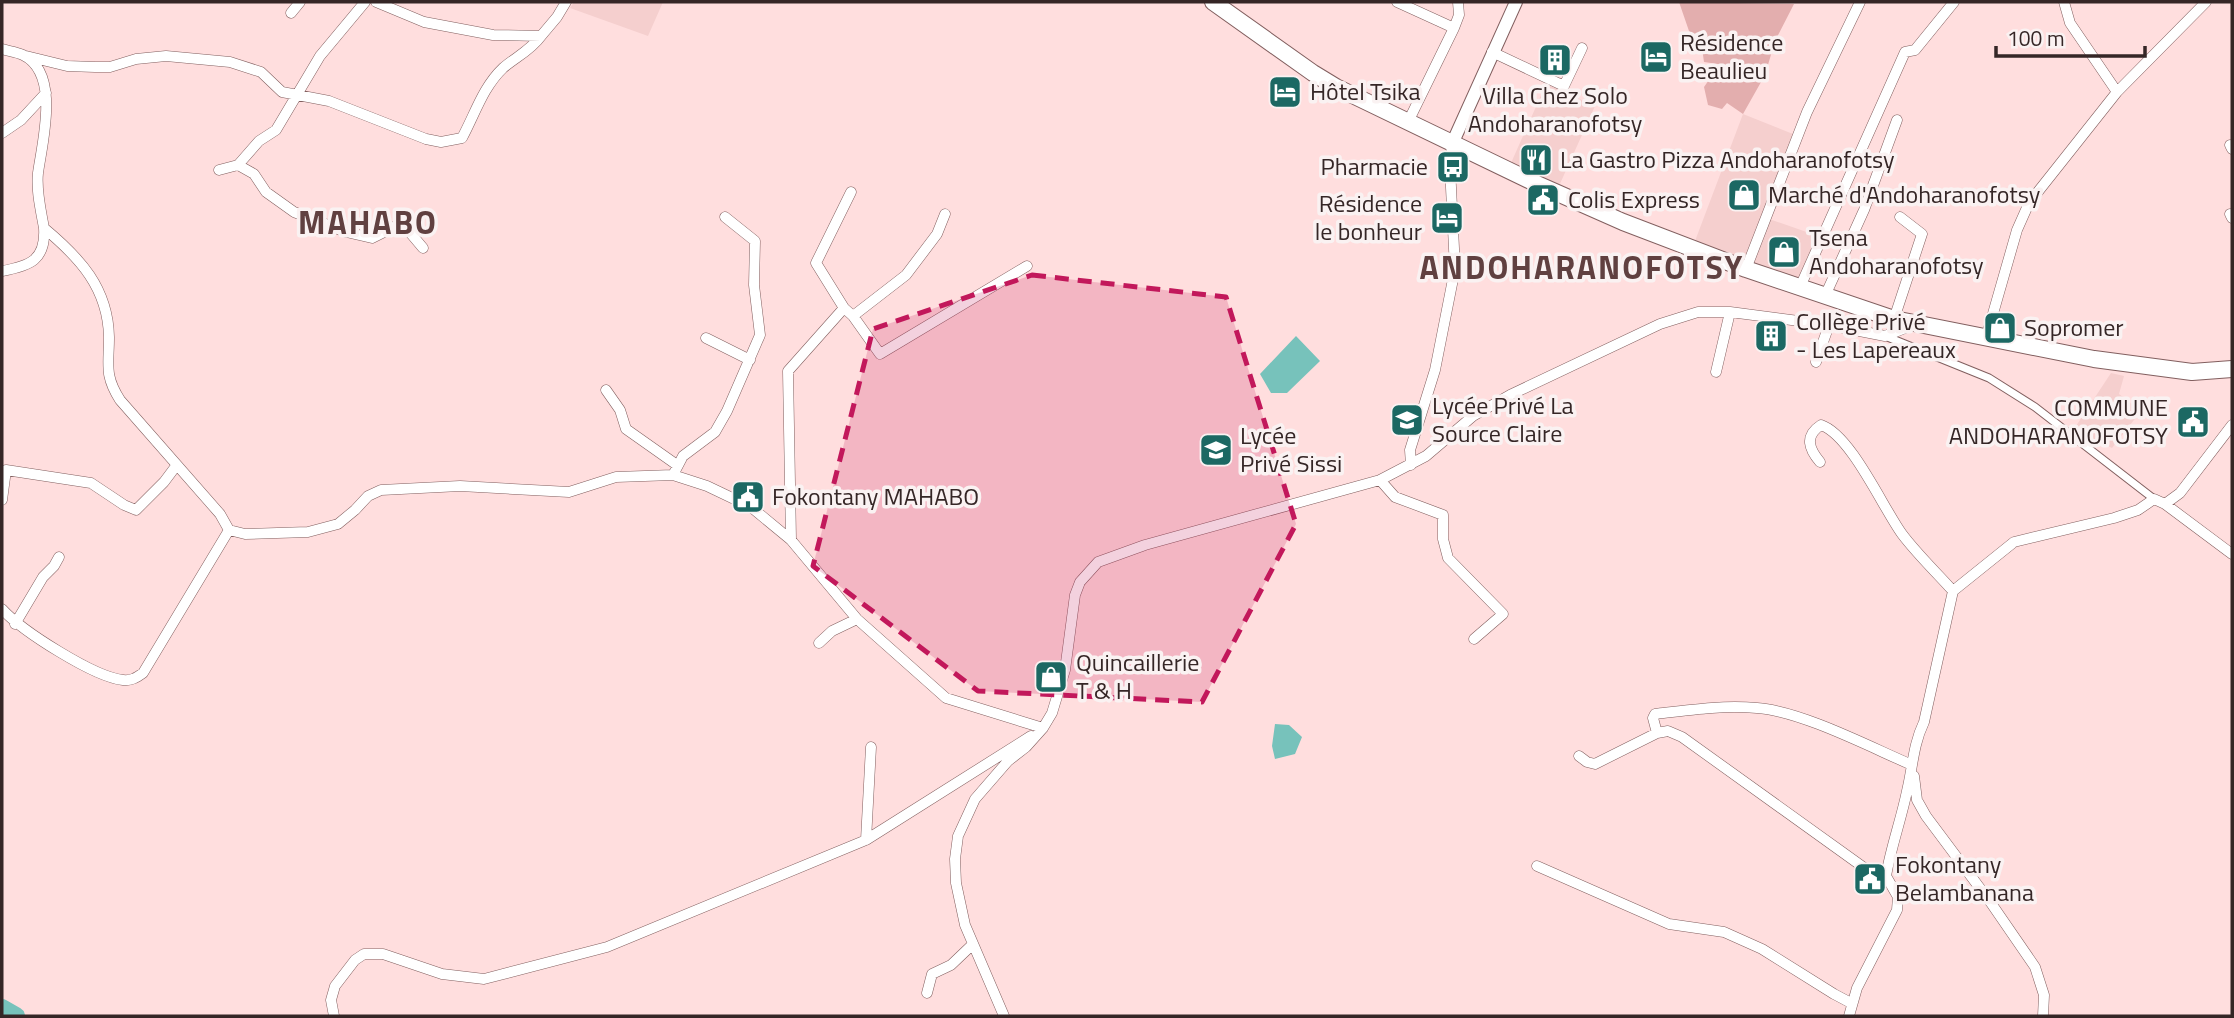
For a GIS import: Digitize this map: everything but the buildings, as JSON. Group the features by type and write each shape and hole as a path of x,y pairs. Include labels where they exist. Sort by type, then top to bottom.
{"main road":[{"path":"1213,2 1313,73 1408,122 1623,222 1746,269 1914,325 2094,359 2192,372 2232,369"}],"street":[{"path":"291,13 300,2"},
{"path":"219,170 238,165 259,141 276,130 320,56 365,2"},
{"path":"376,2 424,22 493,35 541,36"},
{"path":"2,49 67,66 95,68 166,56 230,62 261,72 282,92 329,101 426,139 441,142 462,138 485,88 503,68 535,44 566,2"},
{"path":"1397,2 1454,28"},
{"path":"1408,122 1454,28 1459,15 1458,2"},
{"path":"1411,465 1410,450 1435,370 1455,269 1450,167 1452,144 1516,2"},
{"path":"1746,269 1807,112 1860,2"},
{"path":"1800,287 1905,52 1915,50 1954,2"},
{"path":"2064,2 2070,23 2117,92"},
{"path":"1986,338 2017,230 2029,203 2117,92 2206,2"},
{"path":"1492,52 1564,86 1582,48"},
{"path":"2,271 29,264 42,251 44,228 38,176 46,138 46,93 40,73 25,56"},
{"path":"2,133 21,120 46,93"},
{"path":"1825,296 1864,210 1897,120"},
{"path":"238,165 254,174 266,192 294,212 346,232 372,238 401,223 423,248"},
{"path":"851,192 816,263 844,308 853,316 880,354 1027,266"},
{"path":"853,316 906,275 937,234 945,214"},
{"path":"1894,319 1922,234 1900,216"},
{"path":"675,470 683,456 715,432 760,335 754,285 755,241 725,217"},
{"path":"44,228 66,247 99,288 105,306 109,384 176,466 220,514 229,530 245,534 308,532 338,524 368,496 381,491 460,486 569,492 615,477 675,470"},
{"path":"791,540 788,371 844,308"},
{"path":"1004,1016 965,925 956,883 958,836 975,799 1007,761 1026,747 1043,728 1058,696 1065,670 1075,595 1080,582 1098,562 1145,545 1380,480 1426,456 1473,415 1660,324 1698,312 1730,312 1829,325 1885,337 1989,378 2035,407 2154,499 2165,504 2232,554"},
{"path":"1716,372 1730,312"},
{"path":"1816,362 1829,325"},
{"path":"1885,337 1914,325"},
{"path":"706,338 750,360"},
{"path":"606,390 620,410 626,429 675,470 751,507 791,540 857,619 946,698 1043,728"},
{"path":"1820,462 1810,447 1809,438 1821,425 1833,431 1862,467 1902,534 1953,591"},
{"path":"2165,504 2180,492 2232,425"},
{"path":"2,500 4,468 91,483 136,510 176,466"},
{"path":"1380,480 1395,497 1443,515 1443,538 1448,558 1503,614 1474,639"},
{"path":"1849,1016 1851,1003 1897,910 1898,897 1886,876 1891,844 1907,794 1915,741 1924,722 1953,591 2014,542 2114,518 2138,510 2154,499"},
{"path":"2,609 15,624 41,642 97,671 121,680 133,680 143,673 229,530"},
{"path":"15,624 43,577 59,557"},
{"path":"819,643 832,631 857,619"},
{"path":"1657,733 1653,718 1655,714 1718,707 1759,708 1823,728 1912,765"},
{"path":"334,1016 331,1000 335,986 355,960 364,954 383,954 442,974 484,979 607,947 866,840 1043,728"},
{"path":"1580,756 1595,764 1657,733 1668,732 1682,737 1870,872 1886,876"},
{"path":"866,840 871,747"},
{"path":"1912,765 1917,800 1926,816 2035,967 2043,995 2043,1016"},
{"path":"1537,866 1669,924 1724,932 1762,949 1851,1003"},
{"path":"927,993 932,974 951,965 972,945"}],"highlighted area":[{"path":"1032,275 1226,297 1296,524 1202,702 978,691 813,566 873,329"}],"shaded area":[{"path":"574,2 663,2 648,36 570,8"},
{"path":"1679,2 1794,4 1775,41 1765,75 1743,114 1727,103 1722,109 1708,105 1704,87 1725,65 1704,62 1701,41 1689,31"},
{"path":"1546,84 1595,106 1559,186 1511,163"},
{"name":"Marché d'Andoharanofotsy","path":"1743,114 1798,136 1746,269 1692,249"},
{"name":"Tsena Andoharanofotsy","path":"1769,219 1818,236 1797,281 1751,267"},
{"path":"2111,373 2124,376 2119,394 2141,411 2112,448 2074,429"}],"water":[{"path":"1296,336 1320,361 1287,393 1271,393 1260,374"},
{"path":"1275,724 1289,725 1302,737 1295,754 1275,759 1272,746"}],"waterway":[{"path":"2,1008 16,1016"}],"place":[{"name":"Résidence Beaulieu","path":"1656,57"},
{"name":"Villa Chez Solo Andoharanofotsy","path":"1555,60"},
{"name":"Hôtel Tsika","path":"1285,92"},
{"name":"La Gastro Pizza Andoharanofotsy","path":"1536,160"},
{"name":"Pharmacie","path":"1453,167"},
{"name":"Marché d'Andoharanofotsy","path":"1744,195"},
{"name":"Colis Express","path":"1543,200"},
{"name":"Résidence le bonheur","path":"1447,218"},
{"name":"Tsena Andoharanofotsy","path":"1784,252"},
{"name":"Sopromer","path":"2000,328"},
{"name":"Collège Privé - Les Lapereaux","path":"1771,336"},
{"name":"Lycée Privé La Source Claire","path":"1407,420"},
{"name":"COMMUNE ANDOHARANOFOTSY","path":"2193,422"},
{"name":"Lycée Privé Sissi","path":"1216,450"},
{"name":"Fokontany MAHABO","path":"748,497"},
{"name":"Quincaillerie T & H","path":"1051,677"},
{"name":"Fokontany Belambanana","path":"1870,879"}],"district":[{"name":"MAHABO","path":"368,223"},
{"name":"ANDOHARANOFOTSY","path":"1582,268"}]}
